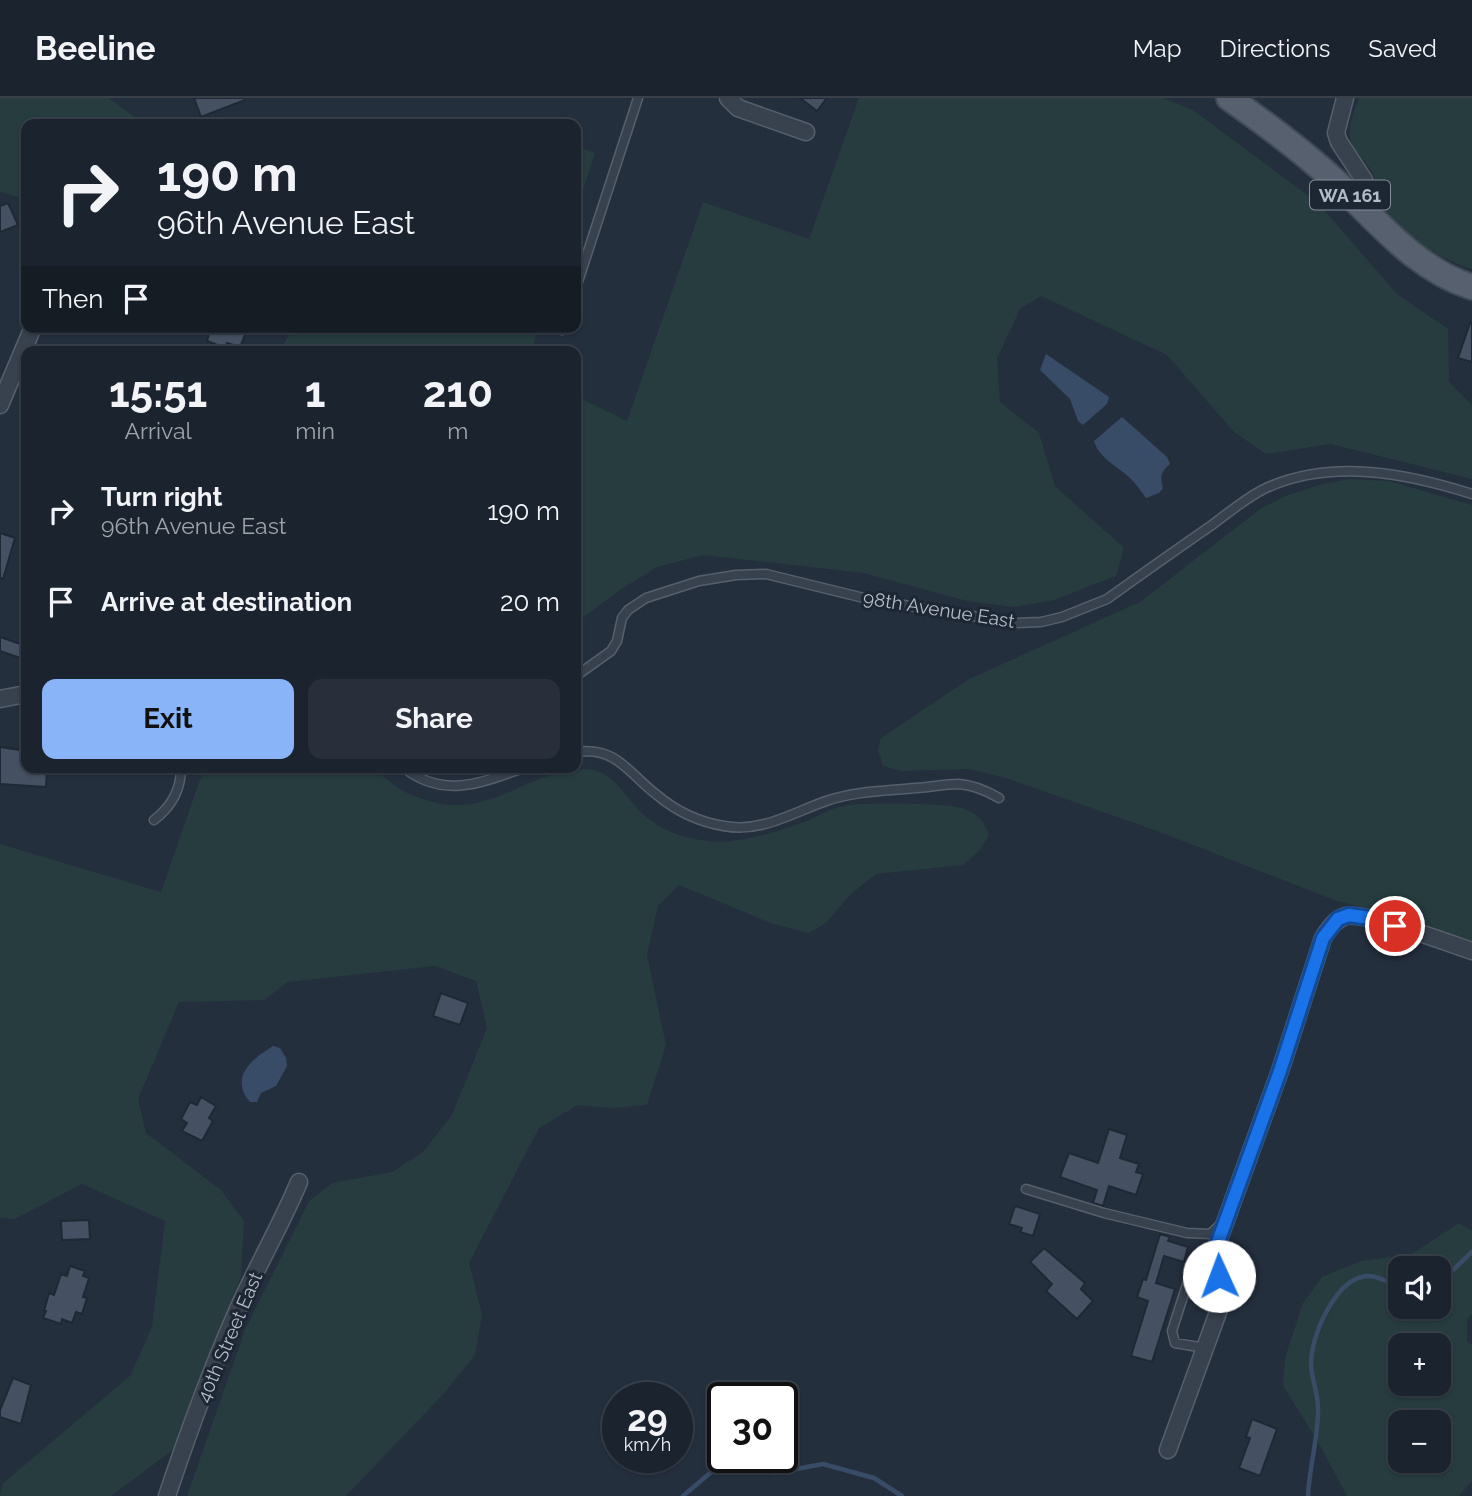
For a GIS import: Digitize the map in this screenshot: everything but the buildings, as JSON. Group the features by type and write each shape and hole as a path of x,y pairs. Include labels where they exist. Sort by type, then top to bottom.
{"main road":[{"name":"WA 161","path":"1229,98 1283,136 1426,265 1450,280 1472,287"}],"street":[{"path":"728,98 738,108 806,132"},
{"path":"1345,98 1336,134 1364,180 1356,202"},
{"path":"0,405 21,355"},
{"path":"0,699 21,695"},
{"path":"1168,1450 1221,1304 1222,1290 1217,1261 1218,1242 1225,1218 1280,1071 1323,938 1338,919 1349,915 1369,918 1472,951"},
{"name":"40th Street East","path":"167,1496 220,1351 240,1305 281,1226 299,1182"}],"lane":[{"path":"581,274 638,98"},
{"name":"98th Avenue East","path":"581,672 611,651 617,641 622,618 628,610 646,598 699,582 736,575 766,574 872,600 1016,623 1041,622 1085,609 1107,599 1263,489 1293,478 1350,472 1392,473 1428,480 1472,494"},
{"path":"581,752 592,751 613,757 631,770 654,793 681,811 709,823 739,828 773,822 824,802 871,792 958,784 999,798"},
{"path":"154,820 173,800 181,773"},
{"path":"413,773 429,782 452,786 474,785 509,773"},
{"path":"1026,1189 1104,1213 1187,1233 1210,1234 1225,1218"},
{"path":"1205,1348 1175,1343 1172,1331 1189,1278 1217,1261"}],"green space":[{"path":"0,98 109,98 136,118 21,119 21,198 0,192"},
{"path":"859,98 1164,98 1194,111 1318,203 1397,294 1448,329 1449,382 1472,405 1472,479 1331,444 1266,454 1234,432 1167,355 1041,296 1020,309 997,359 1000,402 1039,433 1055,486 1124,548 1116,576 1054,600 1014,607 967,601 864,573 703,555 657,567 581,619 581,398 627,421 703,202 809,239"},
{"path":"1359,98 1472,98 1472,269 1448,260 1421,244 1396,225 1380,206 1372,172 1350,139 1350,126"},
{"path":"581,148 595,153 581,197"},
{"path":"290,333 537,333 533,346 283,346"},
{"path":"1349,479 1389,481 1472,505 1472,942 1337,901 1157,831 1003,777 968,769 901,771 883,766 878,750 881,738 969,679 1140,602 1260,509 1288,495"},
{"path":"582,769 602,773 609,778 643,814 662,828 709,841 742,840 762,835 791,827 840,807 886,804 943,805 965,809 980,819 989,835 979,851 963,865 876,874 851,894 826,923 809,933 773,924 679,885 658,906 647,955 666,1045 647,1105 612,1108 578,1105 539,1128 469,1263 482,1314 475,1355 447,1390 346,1496 187,1496 245,1330 309,1201 332,1183 392,1172 423,1152 452,1115 487,1028 476,981 435,966 288,982 264,1000 179,1002 138,1099 146,1133 221,1190 244,1221 241,1276 177,1447 111,1496 0,1496 2,1484 130,1376 152,1327 165,1221 82,1184 15,1219 0,1218 0,844 161,892 202,773 381,773 414,796 451,805 489,800 543,778 559,773 581,773"},
{"path":"1459,1223 1472,1231 1472,1314 1467,1319 1467,1341 1472,1345 1472,1481 1459,1496 1347,1496 1317,1440 1283,1386 1285,1358 1303,1303 1322,1277 1361,1261 1388,1257 1388,1319 1451,1319 1451,1256 1397,1256 1412,1254"}],"water":[{"path":"1046,354 1109,397 1107,404 1083,425 1078,421 1070,399 1040,370"},
{"path":"1122,417 1167,457 1170,464 1162,475 1163,488 1159,493 1146,498 1131,479 1100,453 1094,441"},
{"path":"273,1046 280,1048 287,1066 276,1086 261,1093 257,1102 250,1102 244,1093 243,1077 251,1063"}],"waterway":[{"path":"1451,1272 1472,1252"},
{"path":"1308,1496 1318,1411 1311,1363 1315,1338 1328,1309 1346,1286 1369,1276 1388,1282"},
{"path":"683,1496 716,1468 736,1466 775,1473 823,1464 874,1478 902,1496"}],"route":[{"path":"1219,1276 1218,1242 1280,1071 1323,938 1338,919 1349,915 1395,926"}]}
